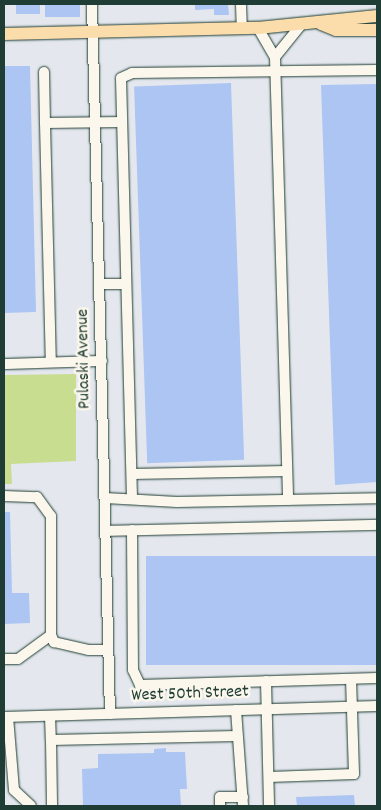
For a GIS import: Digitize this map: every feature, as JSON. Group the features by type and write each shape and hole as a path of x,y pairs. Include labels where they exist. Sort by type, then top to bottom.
{"main road":[{"path":"4,34 258,28 321,24 336,17 377,16"},
{"path":"321,24 336,30 377,30"}],"street":[{"name":"Pulaski Avenue","path":"92,4 110,714"},
{"path":"242,4 242,28"},
{"path":"275,56 301,25"},
{"path":"258,28 275,56 288,500"},
{"path":"132,498 121,78 132,73 377,70"},
{"path":"44,72 51,362"},
{"path":"45,123 122,122"},
{"path":"100,284 126,284"},
{"path":"4,364 102,361"},
{"path":"132,474 287,471"},
{"path":"4,496 38,496 51,516 51,635 54,642 70,647 108,650"},
{"path":"105,498 177,502 377,498"},
{"path":"106,530 377,525"},
{"path":"132,530 133,670 140,685 377,678"},
{"path":"4,659 18,659 51,635"},
{"path":"269,777 354,774 351,679"},
{"path":"266,681 269,806"},
{"name":"West 50th Street","path":"6,717 377,706"},
{"path":"220,806 220,797 243,801 242,756 237,736 236,710"},
{"path":"50,716 52,806"},
{"path":"6,717 8,772 14,790 31,806"},
{"path":"51,740 237,736"}],"green space":[{"path":"76,374 76,461 11,464 12,484 4,484 4,375"}],"building":[{"path":"16,4 40,4 40,14 16,14"},
{"path":"45,4 80,4 80,17 45,17"},
{"path":"195,4 228,4 229,15 214,15 214,9 195,10"},
{"path":"4,66 30,66 36,312 4,313"},
{"path":"231,83 244,460 147,463 134,86"},
{"path":"377,84 377,482 335,485 321,85"},
{"path":"4,512 10,512 12,593 29,593 30,623 4,624"},
{"path":"146,556 377,556 377,665 146,665"},
{"path":"166,748 166,752 185,752 187,789 180,789 181,806 83,806 82,769 98,768 98,754 154,753 154,749"},
{"path":"354,795 355,806 297,806 296,797"}]}
